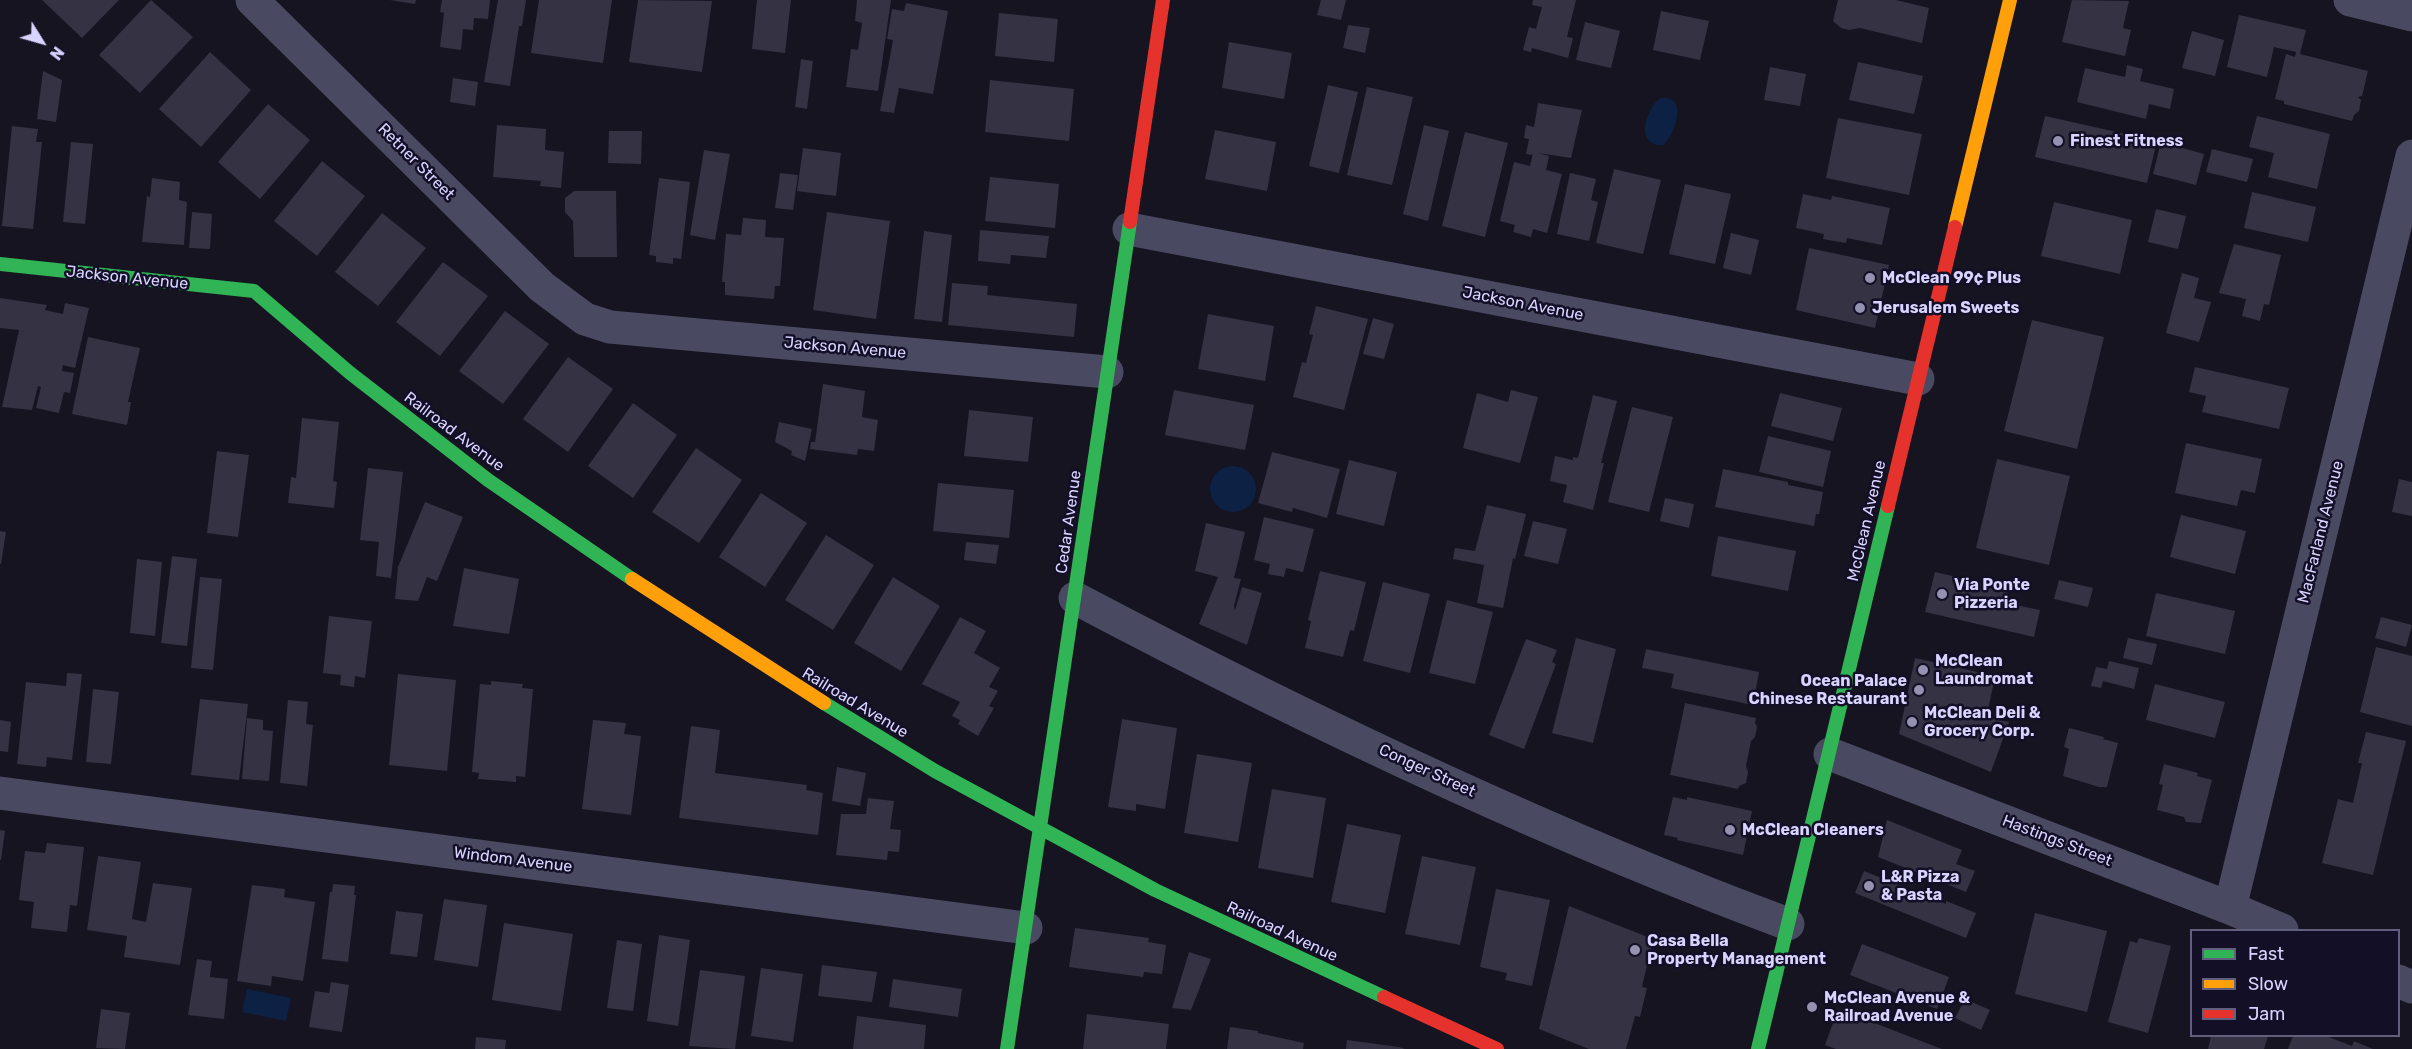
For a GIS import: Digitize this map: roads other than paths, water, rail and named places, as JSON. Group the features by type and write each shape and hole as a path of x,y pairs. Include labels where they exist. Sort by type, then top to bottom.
{"street":[{"name":"Retner Street","path":"252,0 542,287 585,319"},
{"name":"Cedar Avenue","path":"1008,1049 1163,0"},
{"name":"McClean Avenue","path":"1758,1049 2010,0"},
{"path":"2350,0 2412,15"},
{"name":"MacFarland Avenue","path":"2230,908 2412,156"},
{"name":"Jackson Avenue","path":"1129,229 1918,379"},
{"name":"Jackson Avenue","path":"0,264 254,291"},
{"name":"Railroad Avenue","path":"254,291 350,373 488,480 605,561 807,693 935,771 1041,827 1098,861 1390,1001 1497,1049"},
{"name":"Jackson Avenue","path":"585,319 610,327 1107,372"},
{"name":"Conger Street","path":"1075,598 1323,724 1585,845 1788,924"},
{"name":"Hastings Street","path":"1830,754 2280,929"},
{"name":"Windom Avenue","path":"0,793 1026,928"}],"water":[{"path":"1661,98 1670,99 1675,103 1677,109 1675,125 1664,145 1655,144 1649,140 1645,126 1650,110"},
{"path":"1233,466 1249,473 1256,489 1249,505 1233,512 1217,505 1210,489 1217,473"},
{"path":"247,989 291,998 286,1021 242,1012"}],"place":[{"name":"Finest Fitness","path":"2058,141"},
{"name":"McClean 99¢ Plus","path":"1870,278"},
{"name":"Jerusalem Sweets","path":"1860,308"},
{"name":"Via Ponte Pizzeria","path":"1942,594"},
{"name":"McClean Laundromat","path":"1923,670"},
{"name":"Ocean Palace Chinese Restaurant","path":"1919,690"},
{"name":"McClean Deli & Grocery Corp.","path":"1912,722"},
{"name":"McClean Cleaners","path":"1730,830"},
{"name":"L&R Pizza & Pasta","path":"1869,886"},
{"name":"Casa Bella Property Management","path":"1635,950"},
{"name":"McClean Avenue & Railroad Avenue","path":"1812,1007"}]}
